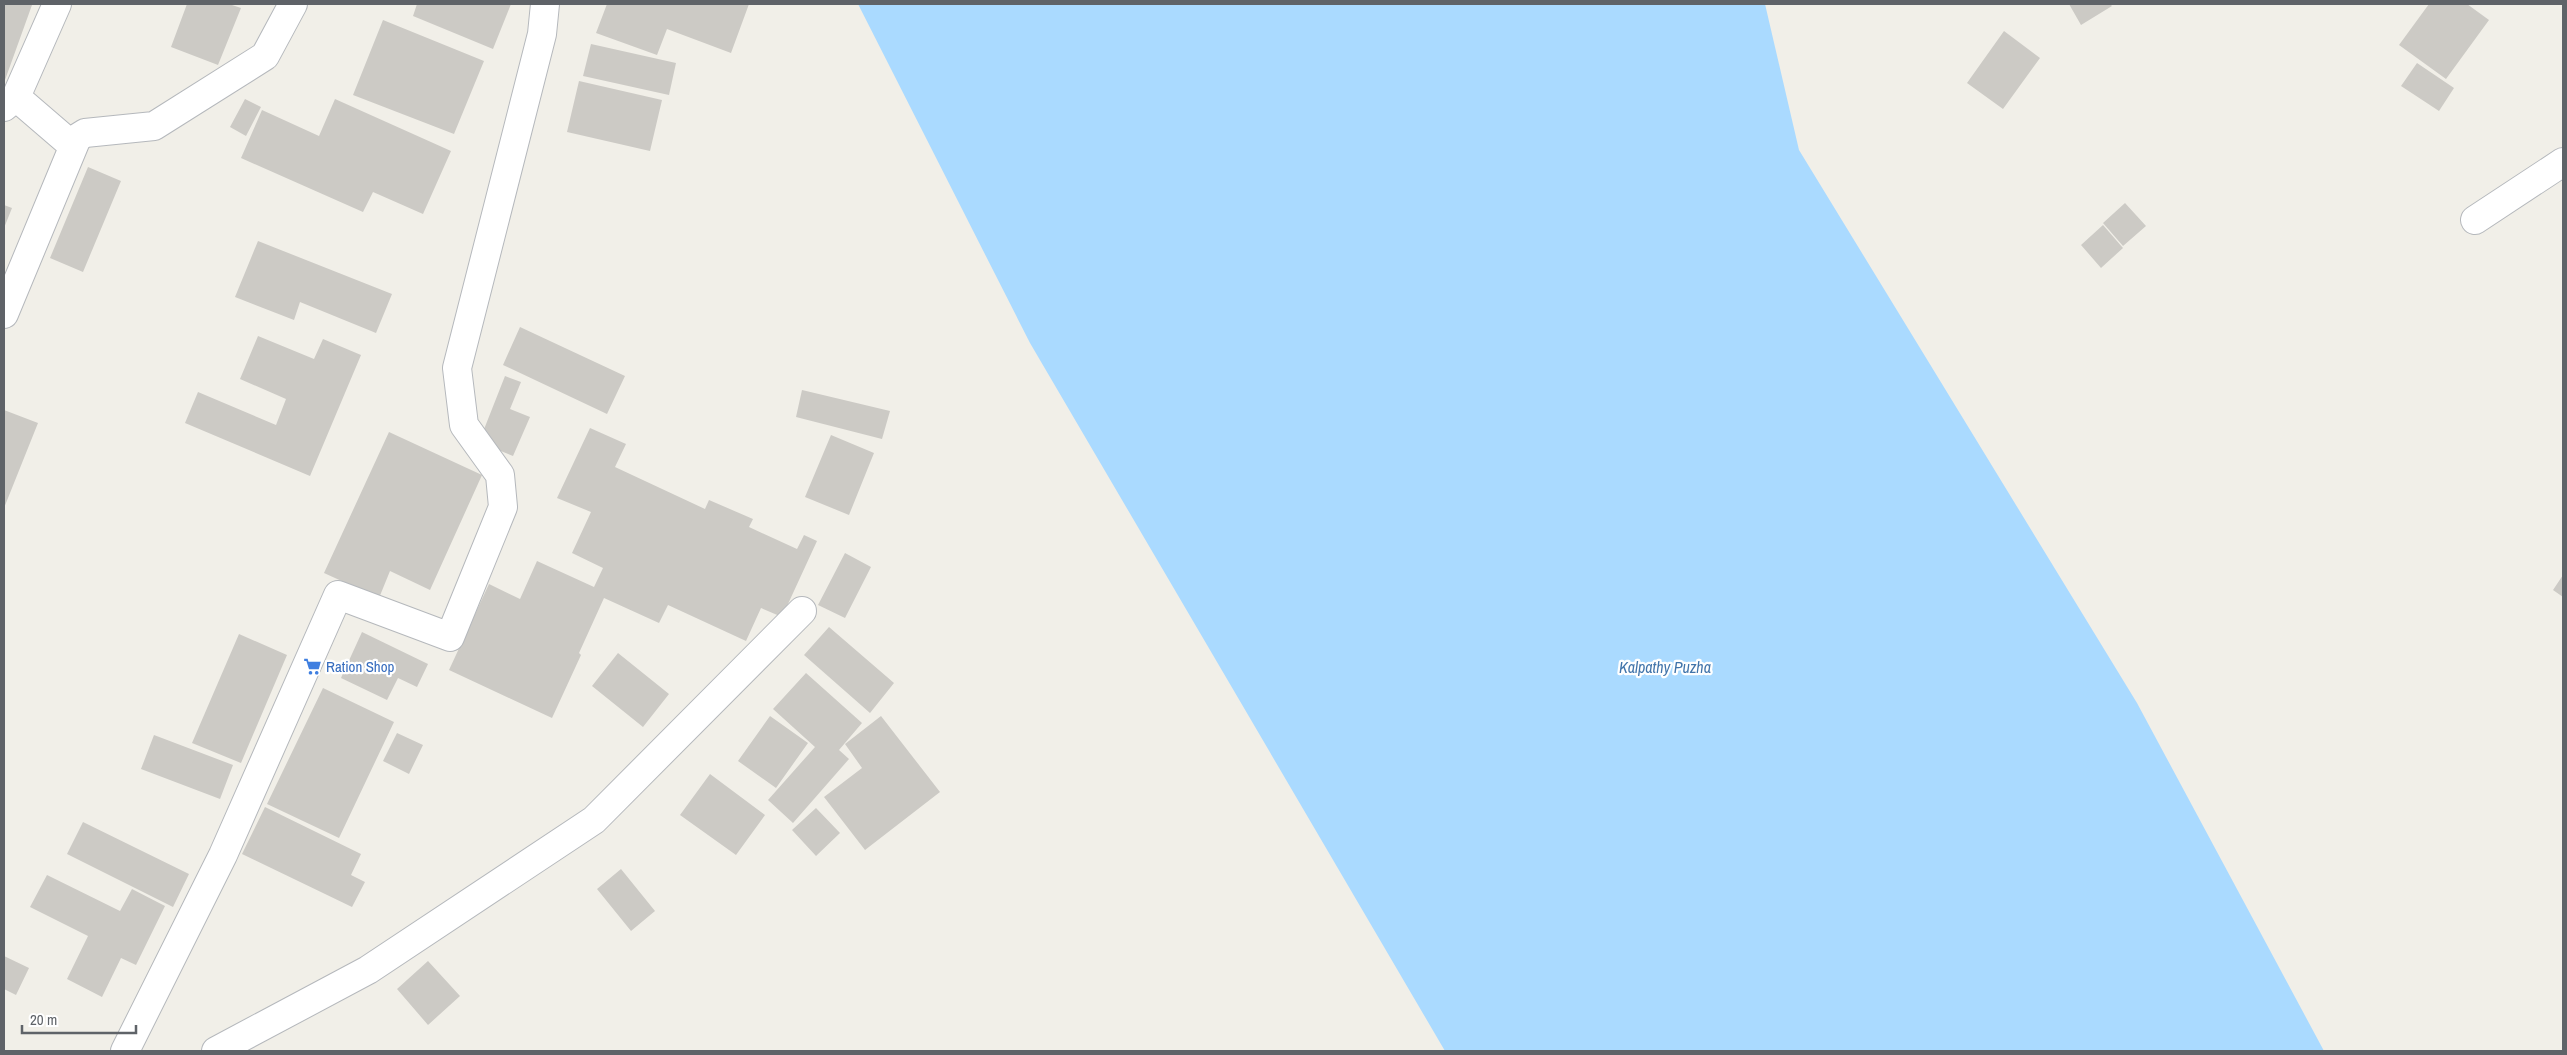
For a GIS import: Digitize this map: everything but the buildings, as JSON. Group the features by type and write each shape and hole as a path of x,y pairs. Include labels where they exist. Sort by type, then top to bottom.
{"street":[{"path":"57,4 10,102 73,146"},
{"path":"4,314 77,138 85,132 154,126 265,56 292,4"},
{"path":"125,1051 223,855 338,595 450,637 502,507 500,475 464,425 457,368 542,34 545,4"},
{"path":"2475,220 2563,162"},
{"path":"216,1051 368,970 594,820 802,611"}],"water":[{"name":"Kalpathy Puzha","path":"858,4 1765,4 1799,150 2137,703 2324,1051 1445,1051 1030,343"}],"place":[{"name":"Ration Shop","path":"312,666"}]}
